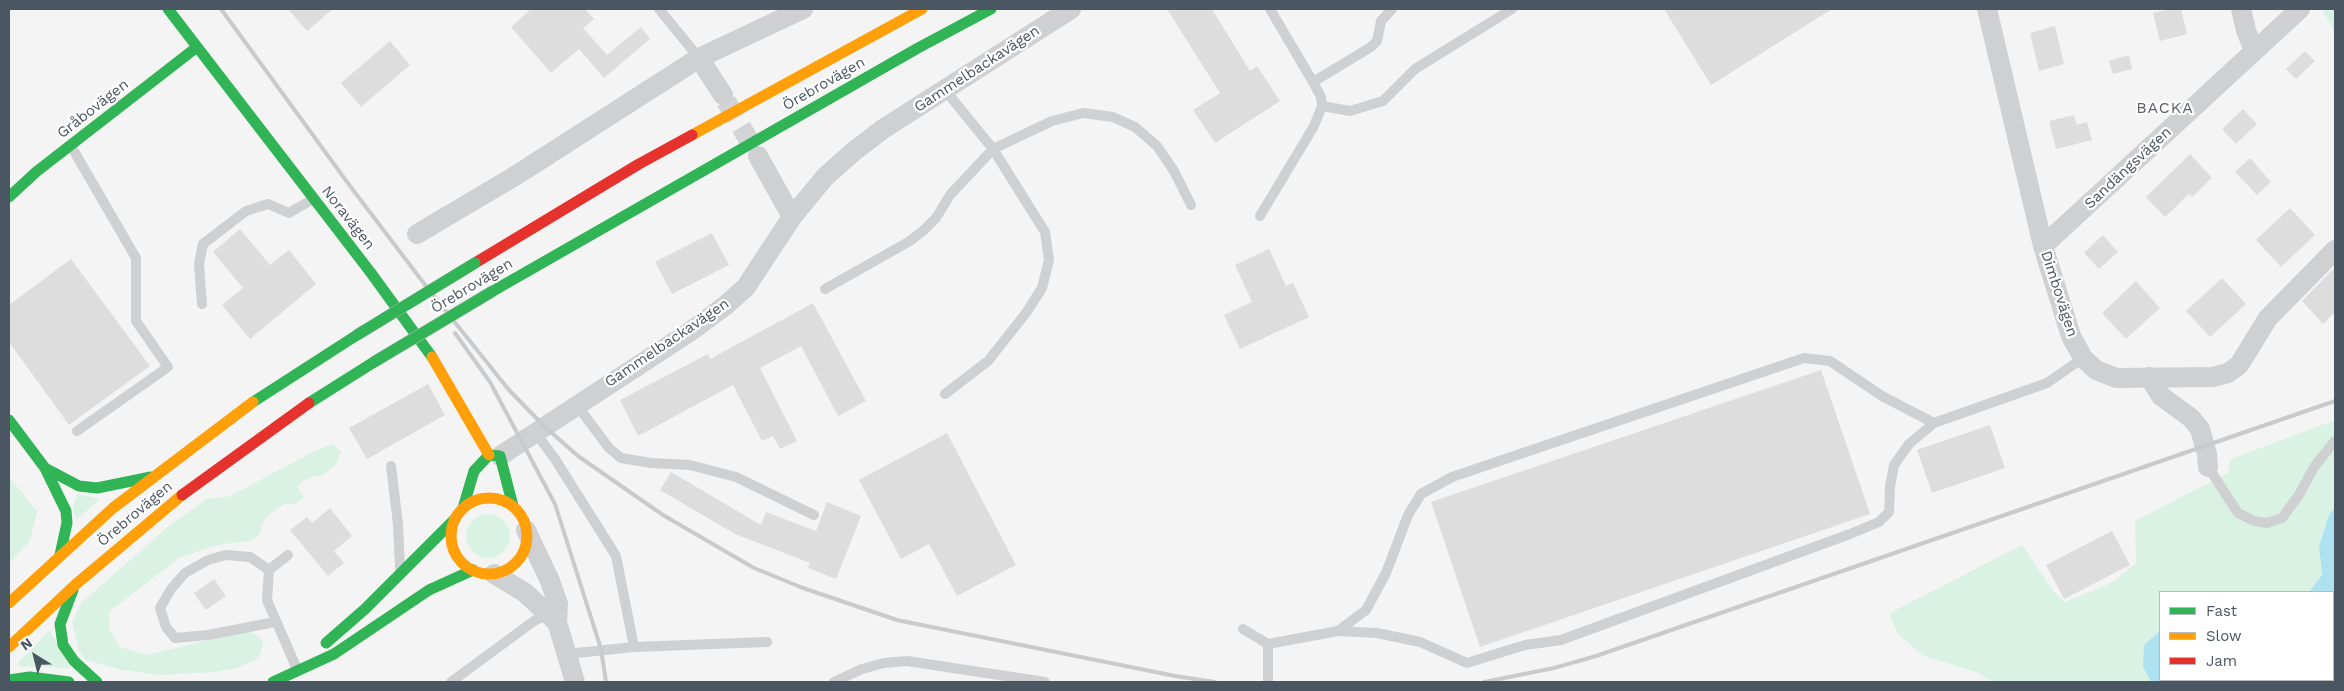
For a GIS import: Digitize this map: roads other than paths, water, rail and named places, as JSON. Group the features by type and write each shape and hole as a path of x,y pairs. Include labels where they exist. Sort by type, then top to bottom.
{"main road":[{"name":"Noravägen","path":"168,9 314,198 431,355 495,455 513,506"},
{"name":"Örebrovägen","path":"9,603 60,555 154,476 238,411 357,335 639,164 922,9"},
{"name":"Örebrovägen","path":"9,647 75,585 175,500 219,466 300,409 493,291 910,53 991,9"},
{"name":"Gråbovägen","path":"9,197 36,172 197,47"},
{"path":"9,420 45,468 62,501 67,516 60,555"},
{"path":"298,670 400,575 455,519 463,508 474,471 495,455"},
{"path":"45,468 79,486 97,488 154,476"},
{"path":"455,519 451,532 454,551 462,562 473,570 494,574 516,562 524,550 526,530 522,516 513,506 501,500 481,498 463,508"},
{"path":"274,682 334,654 408,606 429,590 473,570"},
{"path":"75,585 60,624 63,645 74,661 97,682"},
{"path":"9,680 30,677 69,682"}],"street":[{"path":"417,234 515,176 699,58 803,9"},
{"name":"Gammelbackavägen","path":"495,455 535,432 691,331 726,305 746,287 792,217 825,177 853,152 883,129 1071,9"},
{"name":"Dimbovägen","path":"1987,9 2043,246 2071,336 2083,358 2096,370 2116,378 2213,377 2228,373 2239,365 2268,318 2335,250"},
{"path":"2241,9 2254,51"},
{"name":"Sandängsvägen","path":"2043,246 2300,9"},
{"path":"699,58 723,95"},
{"path":"758,156 792,217"},
{"path":"2149,377 2161,396 2191,418 2200,429 2208,454 2208,467"},
{"path":"526,530 550,581 558,604 552,618"},
{"path":"494,574 524,592 552,618 567,654 574,682"}],"lane":[{"path":"659,9 699,58"},
{"path":"1260,216 1314,126 1322,106 1320,96 1313,82 1270,9"},
{"path":"1313,82 1371,47 1377,41 1381,21 1392,9"},
{"path":"1322,106 1350,111 1384,101 1415,69 1512,9"},
{"path":"945,90 993,149 1045,232 1049,260 1042,288 1026,313 988,361 945,394"},
{"path":"825,289 902,246 924,230 936,218 955,189 993,149 1052,120 1083,113 1113,116 1135,127 1157,146 1174,171 1191,205"},
{"path":"71,145 136,258 136,320 168,366 77,431"},
{"path":"202,304 198,264 203,244 246,211 268,204 289,213 314,198"},
{"path":"1338,631 1366,610 1386,573 1408,515 1421,494 1452,477 1804,358 1830,361 1882,396 1934,423"},
{"path":"1243,629 1268,644 1338,631 1377,633 1420,642 1467,662 1525,645 1561,640 1879,522 1889,512 1890,487 1894,465 1909,444 1934,423 2047,384 2083,358"},
{"path":"575,406 582,412 609,448 621,458 651,463 690,465 736,477 814,515"},
{"path":"535,432 555,459 616,556 634,647"},
{"path":"2208,467 2238,512 2254,521 2267,523 2282,518 2299,495 2314,467 2335,441"},
{"path":"390,466 398,524 400,575 408,606"},
{"path":"270,570 250,557 226,555 208,560 186,573 171,589 160,608 166,627 175,638 208,635 275,622"},
{"path":"288,555 270,570 267,600 275,622 298,670"},
{"path":"451,682 534,621 552,618"},
{"path":"567,654 634,647 767,642"},
{"path":"1268,644 1268,682"},
{"path":"834,682 862,669 884,663 907,661 1045,682"}],"water":[{"path":"2335,508 2335,682 2151,682 2143,667 2144,645 2159,632 2159,681 2334,681 2334,591 2310,591 2322,575 2319,546 2329,515"}],"tunnel":[{"path":"726,101 757,154"}],"railway":[{"path":"221,9 350,186 429,290 509,390 544,426 578,456 663,515 754,568 803,588 897,620 1175,676 1215,682"},
{"path":"455,333 490,382 555,504 601,649 606,682"},
{"path":"1484,682 1554,668 1596,656 2335,401"}],"district":[{"name":"BACKA","path":"2165,108"}]}
